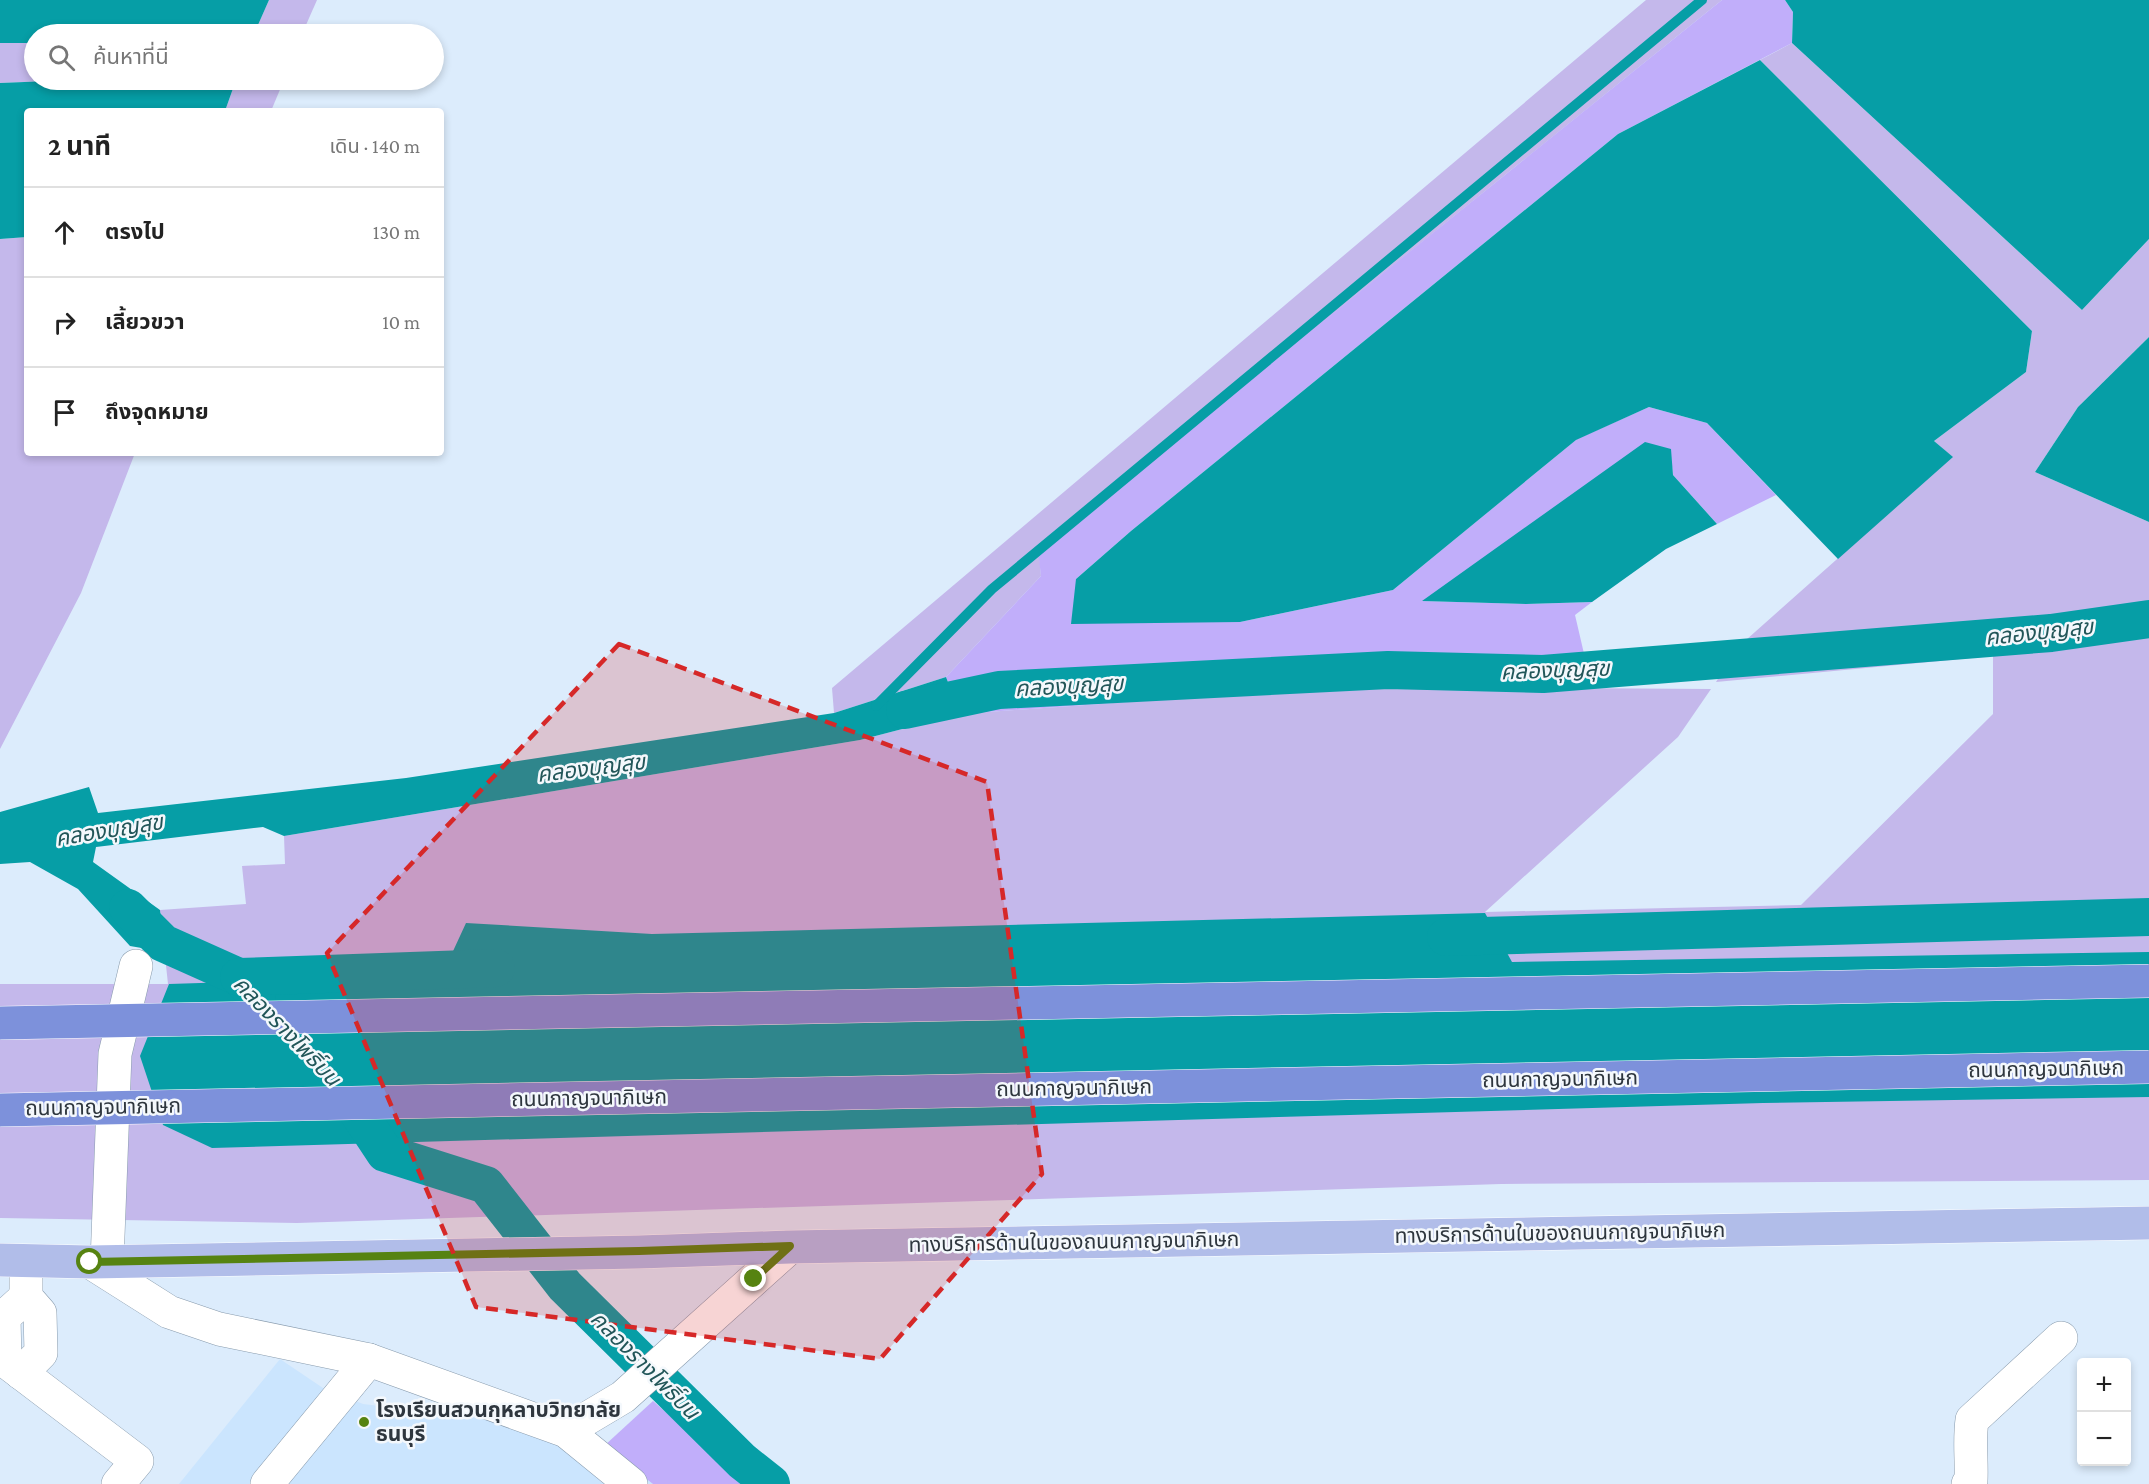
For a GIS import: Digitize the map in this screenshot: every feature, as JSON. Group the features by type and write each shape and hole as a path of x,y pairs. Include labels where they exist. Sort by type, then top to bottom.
{"highway":[{"path":"0,1023 2149,981"},
{"name":"ถนนกาญจนาภิเษก","path":"0,1110 2149,1067"}],"main road":[{"name":"ทางบริการด้านในของถนนกาญจนาภิเษก","path":"13,1260 98,1262 790,1246 2149,1223"}],"street":[{"path":"136,966 115,1054 98,1262 169,1312 219,1329 369,1360 566,1431 631,1484"},
{"path":"566,1431 623,1397 790,1246"},
{"path":"13,1260 26,1297 4,1317 9,1363 137,1461 118,1484"},
{"path":"1968,1484 1971,1481 1972,1456 1969,1439 1972,1420 2061,1338"},
{"path":"267,1484 369,1360"}],"highlighted area":[{"path":"619,644 987,782 1042,1174 880,1359 476,1307 327,953"}],"shaded area":[{"path":"269,0 317,0 306,24 258,24"},
{"path":"1646,0 1722,0 1039,551 1041,576 946,677 834,713 832,688"},
{"path":"1722,0 1785,0 1793,12 1792,43 1618,134 1131,531 1076,579 1240,622 1393,590 1577,439 1649,407 1707,423 1776,495 1717,524 1673,475 1670,449 1423,601 1526,604 1592,602 1575,615 1592,688 1412,687 1211,696 960,714 946,677 1041,576 1038,551"},
{"path":"0,43 24,43 24,82 0,83"},
{"path":"1792,43 2082,310 2149,239 2149,337 2078,407 2035,472 2149,522 2149,1180 1501,1184 297,1223 0,1218 0,984 168,984 160,910 246,904 242,866 285,864 284,836 860,740 960,714 1211,696 1412,687 1711,689 1678,737 1485,912 1801,905 1993,714 1993,656 1716,682 1737,648 1952,457 1934,441 2026,372 2032,331 1760,60"},
{"path":"232,90 280,90 272,108 226,108"},
{"path":"24,237 24,456 134,456 81,593 0,749 0,239"},
{"name":"โรงเรียนสวนกุหลาบวิทยาลัย ธนบุรี","path":"280,1359 323,1388 363,1404 488,1419 604,1446 653,1484 179,1484"},
{"path":"653,1401 748,1484 653,1484 604,1446"}],"water":[{"path":"0,0 269,0 258,24 24,24 24,43 0,43"},
{"path":"1785,0 2149,0 2149,239 2082,310 1792,43 1793,12"},
{"path":"1760,60 2032,331 2026,372 1934,441 1953,457 1838,559 1707,423 1649,407 1576,440 1393,590 1240,622 1071,624 1076,579 1131,531 1618,134"},
{"path":"24,82 24,90 232,90 226,108 24,108 24,237 0,239 0,83"},
{"path":"2149,337 2149,522 2035,472 2078,407"},
{"path":"1645,442 1671,449 1673,475 1717,524 1666,549 1592,602 1526,604 1422,601"},
{"path":"946,677 960,714 860,740 284,836 263,827 96,847 93,862 160,910 165,952 130,946 78,889 30,862 0,864 0,812 89,787 98,813 406,778 834,713"},
{"path":"1485,913 1512,962 2149,952 2149,1097 1763,1103 212,1148 163,1125 140,1056 169,984 442,975 466,923 652,934"}],"waterway":[{"path":"876,706 992,589 1702,0"},
{"name":"คลองบุญสุข","path":"905,710 999,690 1388,670 1543,674 2051,633 2149,619"},
{"name":"คลองรางโพธิ์บน","path":"128,908 163,943 239,977 257,995"},
{"path":"1446,937 2149,917"},
{"path":"239,977 496,968"},
{"name":"คลองรางโพธิ์บน","path":"350,1100 385,1153 486,1185 565,1286 742,1461 771,1484"}],"place":[{"name":"โรงเรียนสวนกุหลาบวิทยาลัย ธนบุรี","path":"364,1422"}],"route":[{"path":"90,1262 790,1246 754,1279"}]}
